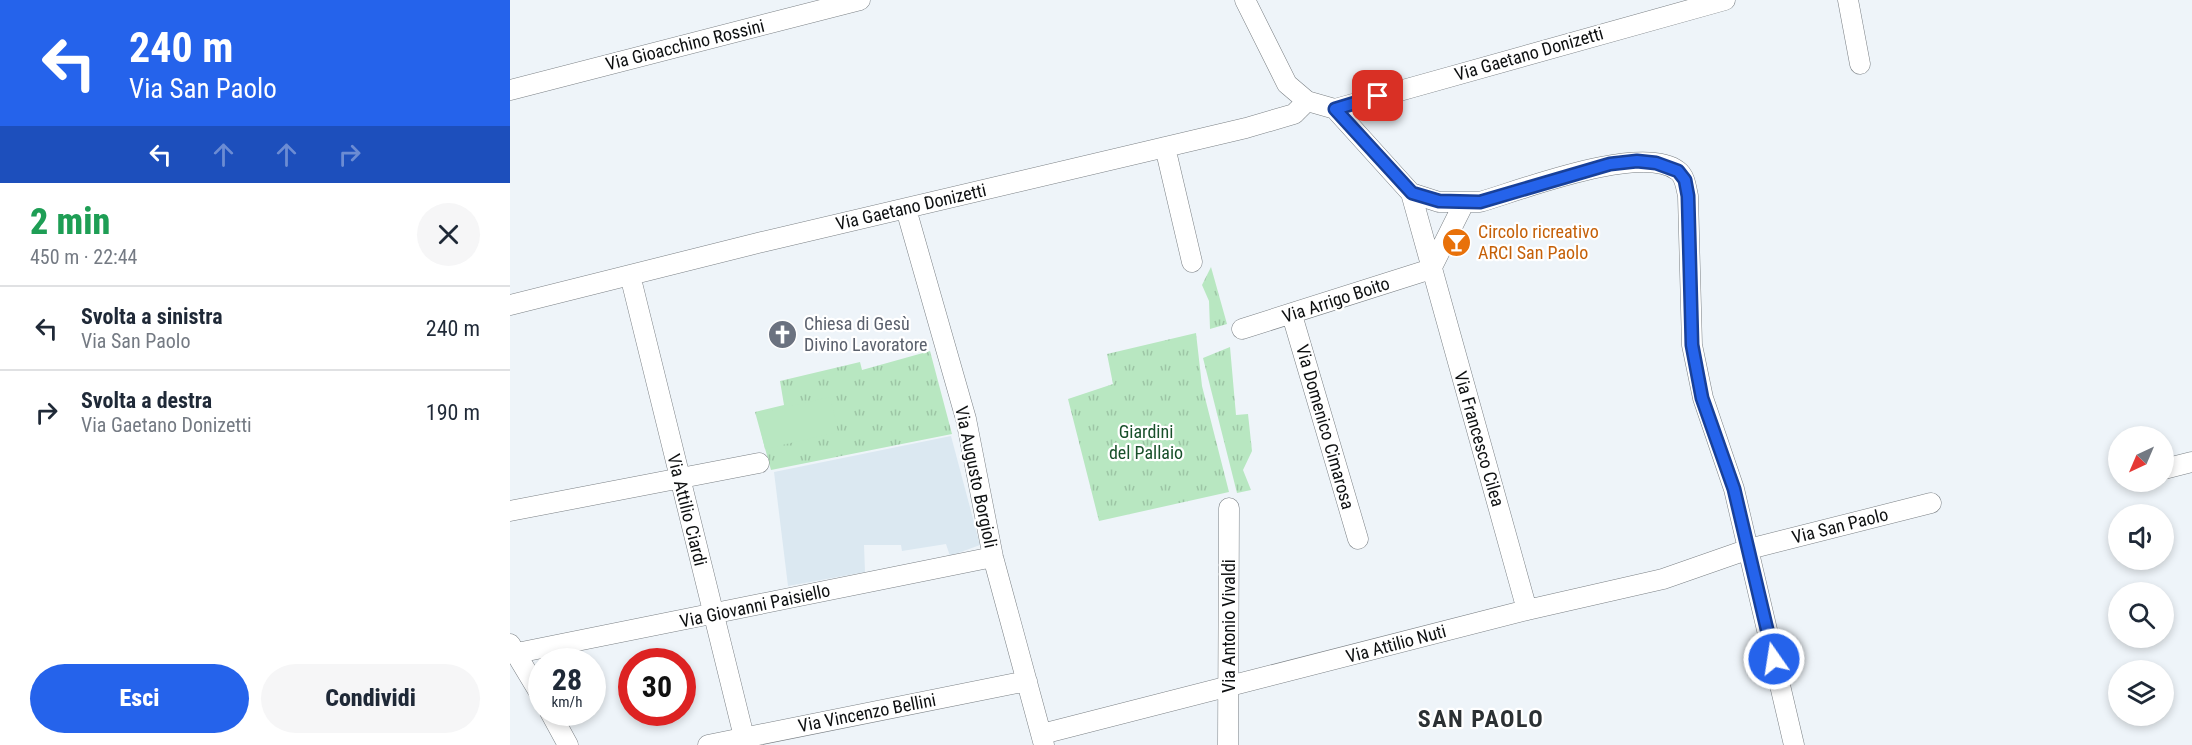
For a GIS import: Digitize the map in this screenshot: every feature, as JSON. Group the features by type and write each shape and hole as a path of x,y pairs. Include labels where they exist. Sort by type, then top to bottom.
{"street":[{"name":"Via Gioacchino Rossini","path":"510,90 860,0"},
{"path":"1245,0 1287,84 1307,101 1335,109 1412,193 1439,201 1480,202 1610,164 1637,161 1656,163 1678,171 1685,180 1688,196 1692,345 1702,398 1734,489 1794,745"},
{"name":"Via Gaetano Donizetti","path":"1335,109 1684,5 1725,0"},
{"path":"1848,0 1860,64"},
{"name":"Via Gaetano Donizetti","path":"510,305 1294,114 1307,101"},
{"path":"1165,147 1192,262"},
{"name":"Via Francesco Cilea","path":"1412,193 1431,269 1527,610"},
{"path":"1431,269 1464,203"},
{"name":"Via Augusto Borgioli","path":"906,209 966,419 993,557 1043,740"},
{"name":"Via Arrigo Boito","path":"1242,329 1431,269"},
{"name":"Via Attilio Ciardi","path":"630,275 712,615 745,741"},
{"name":"Via Domenico Cimarosa","path":"1292,315 1358,539"},
{"path":"2174,466 2192,462"},
{"path":"510,512 759,463"},
{"name":"Via San Paolo","path":"1749,549 1931,503"},
{"name":"Via Antonio Vivaldi","path":"1228,745 1229,507"},
{"name":"Via Attilio Nuti","path":"1043,740 1230,686 1527,610 1663,579 1749,549"},
{"name":"Via Giovanni Paisiello","path":"514,649 712,615 993,557"},
{"path":"514,649 528,673"},
{"name":"Via Vincenzo Bellini","path":"708,745 745,741 1027,681"},
{"path":"558,726 568,745"}],"shaded area":[{"path":"951,436 980,545 950,556 946,544 902,551 901,545 864,545 865,572 788,586 774,472"}],"green space":[{"path":"1211,267 1227,324 1210,329 1209,301 1202,285"},
{"name":"Giardini del Pallaio","path":"1196,333 1202,386 1229,492 1099,521 1068,399 1113,384 1107,354"},
{"path":"1230,347 1236,415 1248,414 1252,451 1243,470 1251,490 1237,493 1203,358"},
{"path":"930,351 952,434 771,470 755,412 784,405 780,381 860,362 862,370"},
{"path":"830,397 838,432 765,449 757,414"}],"place":[{"name":"Circolo ricreativo ARCI San Paolo","path":"1457,242"},
{"name":"Chiesa di Gesù Divino Lavoratore","path":"783,334"}],"district":[{"name":"SAN PAOLO","path":"1481,719"}],"route":[{"path":"1378,96 1335,109 1412,193 1439,201 1480,202 1610,164 1624,162 1656,163 1678,171 1685,180 1688,196 1692,345 1702,398 1734,489 1774,659"}]}
